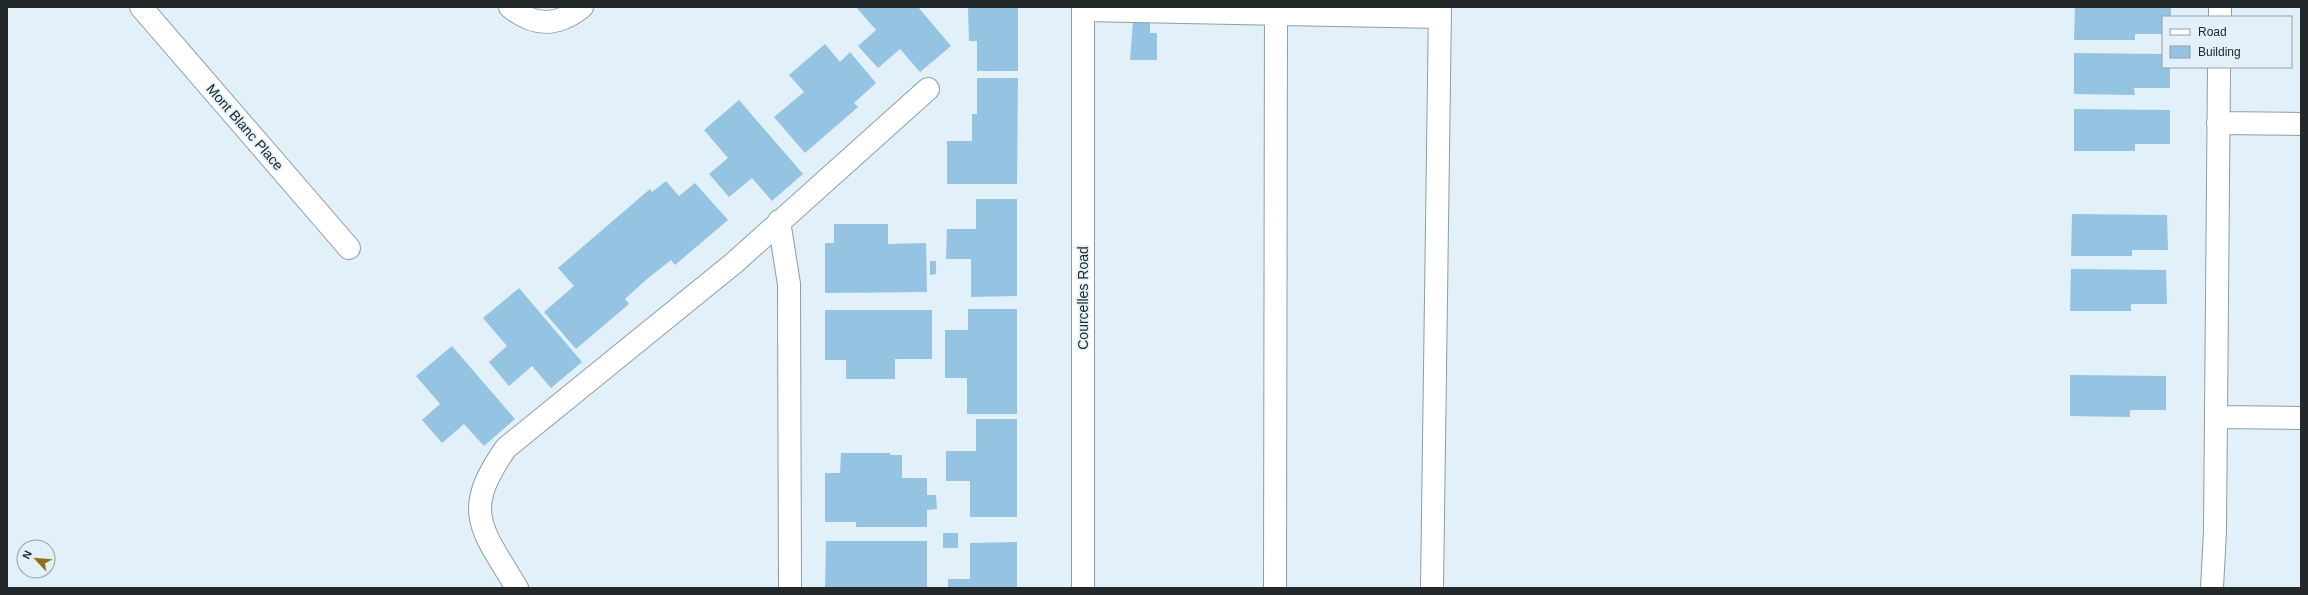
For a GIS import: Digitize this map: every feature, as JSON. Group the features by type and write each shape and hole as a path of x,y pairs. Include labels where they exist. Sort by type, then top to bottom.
{"street":[{"name":"Mont Blanc Place","path":"141,7 349,248"},
{"path":"510,7 523,18 540,22 560,21 582,7"},
{"path":"1083,9 1440,12 1432,588"},
{"name":"Courcelles Road","path":"1083,9 1083,588"},
{"path":"1274,588 1276,10"},
{"path":"2212,588 2215,531 2219,68"},
{"path":"517,588 479,518 479,501 483,485 491,469 506,448 734,263 928,89"},
{"path":"2218,123 2301,124"},
{"path":"779,222 789,284 790,588"},
{"path":"2216,417 2301,418"}],"building":[{"path":"856,7 918,7 951,46 920,72 900,49 878,68 858,46 876,30"},
{"path":"968,7 1018,7 1018,71 977,71 977,41 969,41"},
{"path":"2075,7 2171,7 2171,16 2162,16 2162,34 2135,34 2135,40 2074,40"},
{"path":"1133,21 1150,21 1150,33 1157,33 1157,60 1130,60"},
{"path":"825,44 840,62 850,52 876,83 854,103 858,107 805,153 774,117 804,92 789,75"},
{"path":"2074,53 2162,54 2162,68 2170,68 2170,88 2134,88 2135,95 2074,94"},
{"path":"977,78 1018,78 1017,184 947,184 947,141 972,141 972,114 977,114"},
{"path":"739,100 803,174 772,201 752,178 729,197 709,174 728,158 704,130"},
{"path":"2074,109 2170,110 2170,144 2135,144 2135,151 2074,151"},
{"path":"666,181 679,196 695,183 728,220 675,265 671,260 647,279 625,299 629,304 576,349 544,312 574,286 558,268 650,189 652,192"},
{"path":"976,199 1017,199 1017,296 971,297 971,259 946,259 947,229 976,229"},
{"path":"2072,214 2167,215 2168,250 2132,250 2132,256 2071,256"},
{"path":"834,224 888,224 888,244 926,243 927,292 825,293 825,243 834,243"},
{"path":"930,261 936,261 936,274 930,275"},
{"path":"2071,269 2166,270 2167,304 2131,304 2131,311 2070,311"},
{"path":"519,288 582,362 551,388 532,366 509,386 489,362 507,346 483,318"},
{"path":"968,309 1017,309 1017,414 967,414 967,378 945,378 945,330 968,330"},
{"path":"825,310 932,310 932,359 895,359 895,379 846,379 846,360 825,360"},
{"path":"452,346 515,419 484,446 464,424 442,443 422,420 440,404 416,376"},
{"path":"2070,375 2166,376 2166,410 2130,410 2130,417 2070,416"},
{"path":"976,419 1017,419 1017,517 970,517 970,481 946,481 946,451 976,451"},
{"path":"841,453 890,453 890,455 902,455 902,478 927,478 927,495 936,495 937,509 927,510 927,527 856,527 856,522 825,522 825,473 840,473"},
{"path":"943,533 958,533 958,548 943,548"},
{"path":"826,541 927,541 927,588 825,588"},
{"path":"1017,542 1017,588 948,588 948,579 970,579 970,543"}]}
